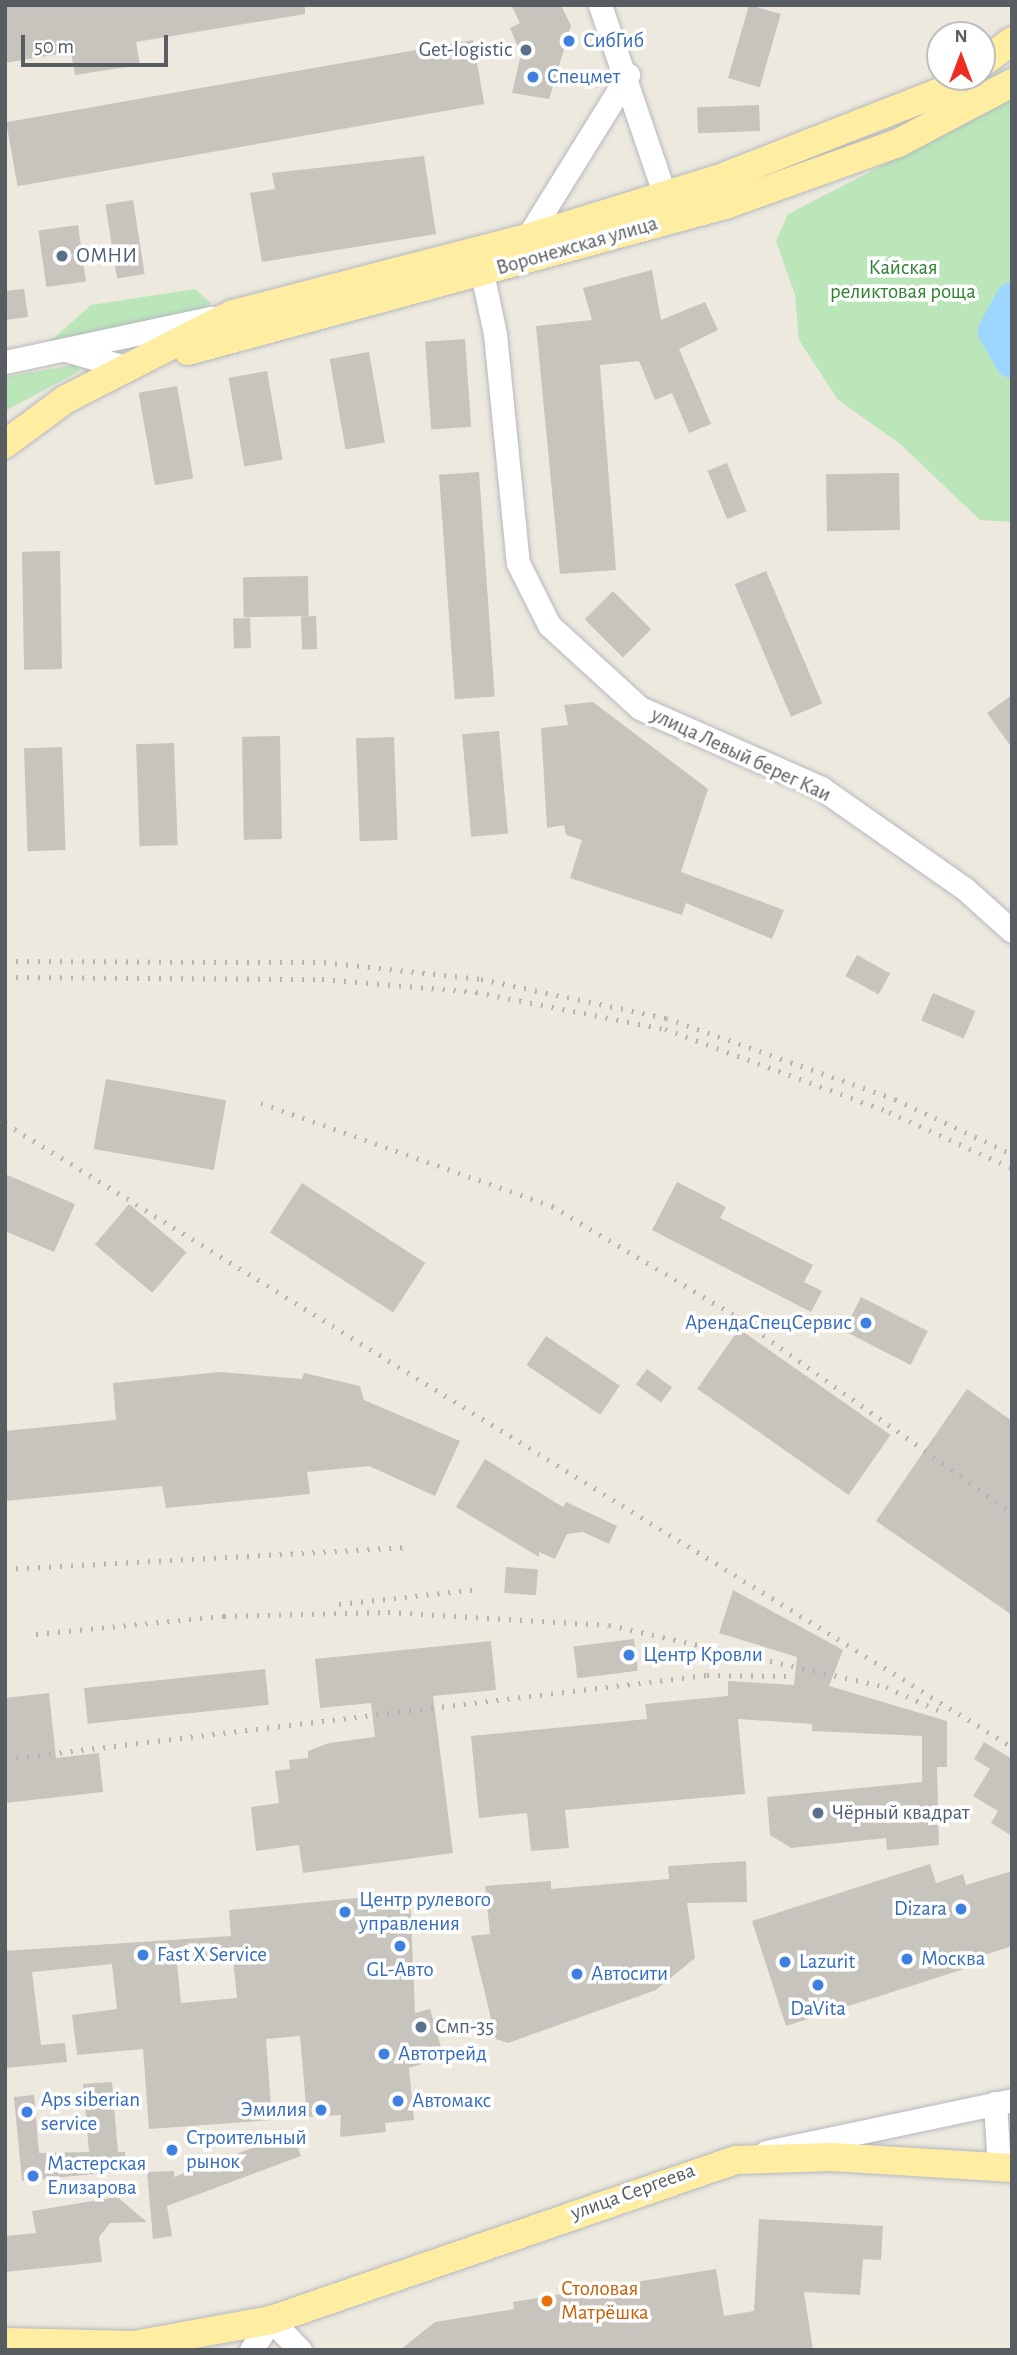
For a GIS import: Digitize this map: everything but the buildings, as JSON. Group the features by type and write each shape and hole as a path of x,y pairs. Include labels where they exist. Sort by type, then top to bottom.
{"main road":[{"path":"996,52 1012,41"},
{"name":"Воронежская улица","path":"128,368 233,314 480,262 527,238 669,207 853,161 1012,83"},
{"name":"Воронежская улица","path":"128,368 669,207 942,91"},
{"path":"5,443 66,398 128,368"},
{"name":"улица Сергеева","path":"5,2342 122,2348 271,2320 736,2160 832,2157 1005,2167"}],"street":[{"path":"600,5 628,75 669,207"},
{"path":"527,238 628,75"},
{"name":"улица Левый берег Каи","path":"480,262 518,563 549,625 640,708 821,788 964,888 1012,931"},
{"path":"5,362 233,314"},
{"path":"66,350 128,368"},
{"path":"736,2160 1003,2101 1005,2167"},
{"path":"251,2350 271,2320 300,2350"}],"green space":[{"name":"Кайская реликтовая роща","path":"1012,99 1012,522 980,520 899,443 838,400 799,340 795,295 776,241 788,214"},
{"path":"195,289 211,303 197,314 46,345 91,305"},
{"path":"78,364 80,371 5,411 5,377"}],"waterway":[{"path":"1012,299 995,331 1012,361"}],"railway":[{"path":"5,961 324,962 481,979 666,1018 895,1099 1012,1154"},
{"path":"5,977 322,979 476,992 665,1029 889,1112 1012,1168"},
{"path":"261,1103 552,1206 736,1316 1012,1513"},
{"path":"5,1123 1012,1747"},
{"path":"5,1569 405,1547"},
{"path":"339,1604 479,1589"},
{"path":"36,1634 224,1616 388,1612 609,1625 886,1687 938,1710"},
{"path":"5,1759 707,1675 789,1676"}],"place":[{"name":"СибГиб","path":"569,41"},
{"name":"Get-logistic","path":"526,50"},
{"name":"Спецмет","path":"533,77"},
{"name":"ОМНИ","path":"62,256"},
{"name":"АрендаСпецСервис","path":"866,1323"},
{"name":"Центр Кровли","path":"629,1655"},
{"name":"Чёрный квадрат","path":"818,1813"},
{"name":"Dizara","path":"961,1909"},
{"name":"Центр рулевого управления","path":"345,1912"},
{"name":"GL-Авто","path":"400,1946"},
{"name":"Fast X Service","path":"143,1955"},
{"name":"Москва","path":"907,1959"},
{"name":"Lazurit","path":"785,1962"},
{"name":"Автосити","path":"577,1974"},
{"name":"DaVita","path":"818,1985"},
{"name":"Смп-35","path":"421,2027"},
{"name":"Автотрейд","path":"384,2054"},
{"name":"Автомакс","path":"398,2101"},
{"name":"Эмилия","path":"321,2110"},
{"name":"Aps siberian service","path":"27,2112"},
{"name":"Строительный рынок","path":"172,2150"},
{"name":"Мастерская Елизарова","path":"33,2176"},
{"name":"Столовая Матрёшка","path":"547,2301"}]}
